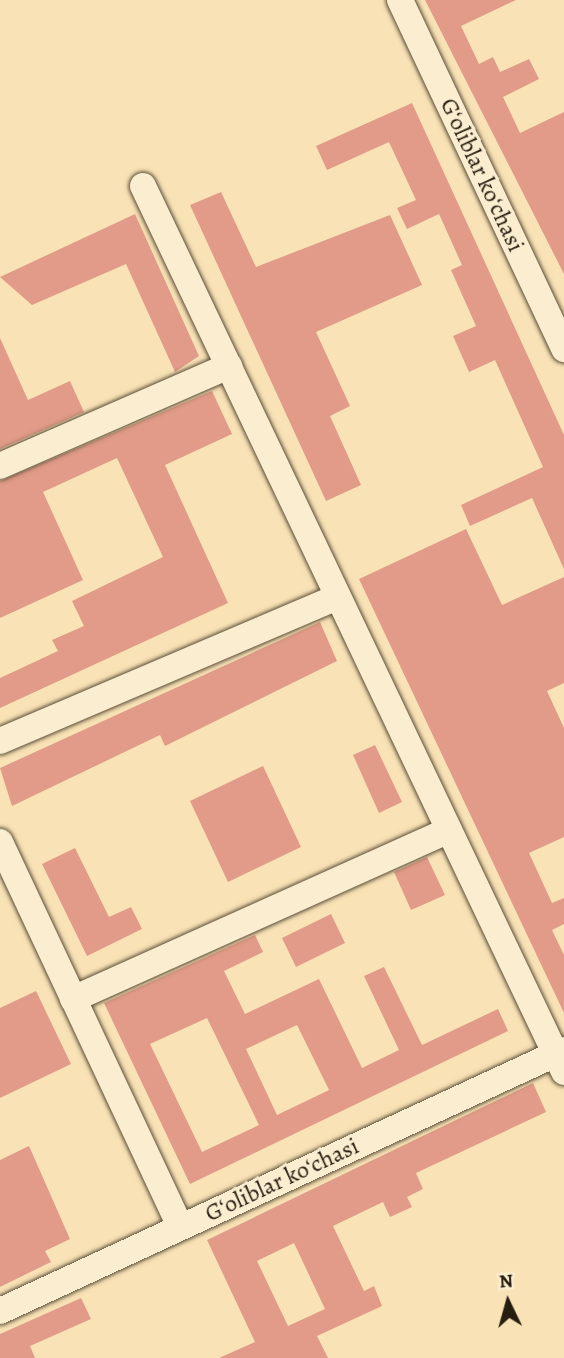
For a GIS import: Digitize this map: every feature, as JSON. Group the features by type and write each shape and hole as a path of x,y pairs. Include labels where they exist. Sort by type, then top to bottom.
{"street":[{"name":"Gʻoliblar koʻchasi","path":"400,0 564,349"},
{"path":"144,186 449,830 561,1059"},
{"path":"0,466 229,366"},
{"path":"0,741 338,597"},
{"path":"73,999 449,830"},
{"path":"0,842 180,1227"},
{"name":"Gʻoliblar koʻchasi","path":"0,1311 180,1227 561,1059"}],"building":[{"path":"425,0 516,0 461,26 479,64 493,57 500,72 529,59 539,79 503,97 520,133 564,112 564,274"},
{"path":"412,103 564,435 564,569 532,498 470,526 461,505 543,467 495,360 469,372 453,336 476,326 451,270 462,265 439,214 407,229 397,208 416,200 389,142 327,170 316,146"},
{"path":"221,192 256,267 390,215 422,285 316,332 350,406 330,416 361,485 326,501 190,205"},
{"path":"135,214 199,356 175,372 126,264 32,305 0,277"},
{"path":"0,338 28,400 70,381 84,412 0,449"},
{"path":"212,391 232,434 165,465 228,603 0,708 0,678 58,651 52,640 84,626 72,601 163,557 117,458 43,492 83,580 0,618 0,481"},
{"path":"466,529 502,605 564,577 564,683 547,691 564,728 564,837 529,853 552,903 564,898 564,924 552,930 564,955 564,1013 359,579"},
{"path":"320,622 337,661 165,746 160,735 12,806 0,768"},
{"path":"375,745 402,802 379,813 353,755"},
{"path":"263,766 301,847 228,882 190,801"},
{"path":"75,848 109,917 131,907 142,929 87,956 42,864"},
{"path":"427,857 445,895 411,910 394,872"},
{"path":"331,914 345,943 296,967 282,938"},
{"path":"255,935 263,952 224,971 245,1014 319,979 362,1068 399,1050 364,976 384,967 422,1045 498,1009 508,1031 190,1184 104,1003","holes":["207,1018 259,1125 202,1152 150,1044","297,1025 329,1090 277,1115 246,1049"]},
{"path":"36,991 71,1064 0,1098 0,1008"},
{"path":"533,1083 546,1112 416,1173 423,1189 407,1197 412,1207 390,1217 383,1202 333,1226 364,1291 374,1286 382,1306 317,1336 328,1358 219,1358 255,1342 207,1240","holes":["294,1243 325,1309 288,1326 257,1261"]},
{"path":"29,1146 70,1239 45,1251 51,1262 0,1287 0,1160"},
{"path":"81,1298 91,1319 30,1346 35,1358 0,1358 0,1334"}]}
